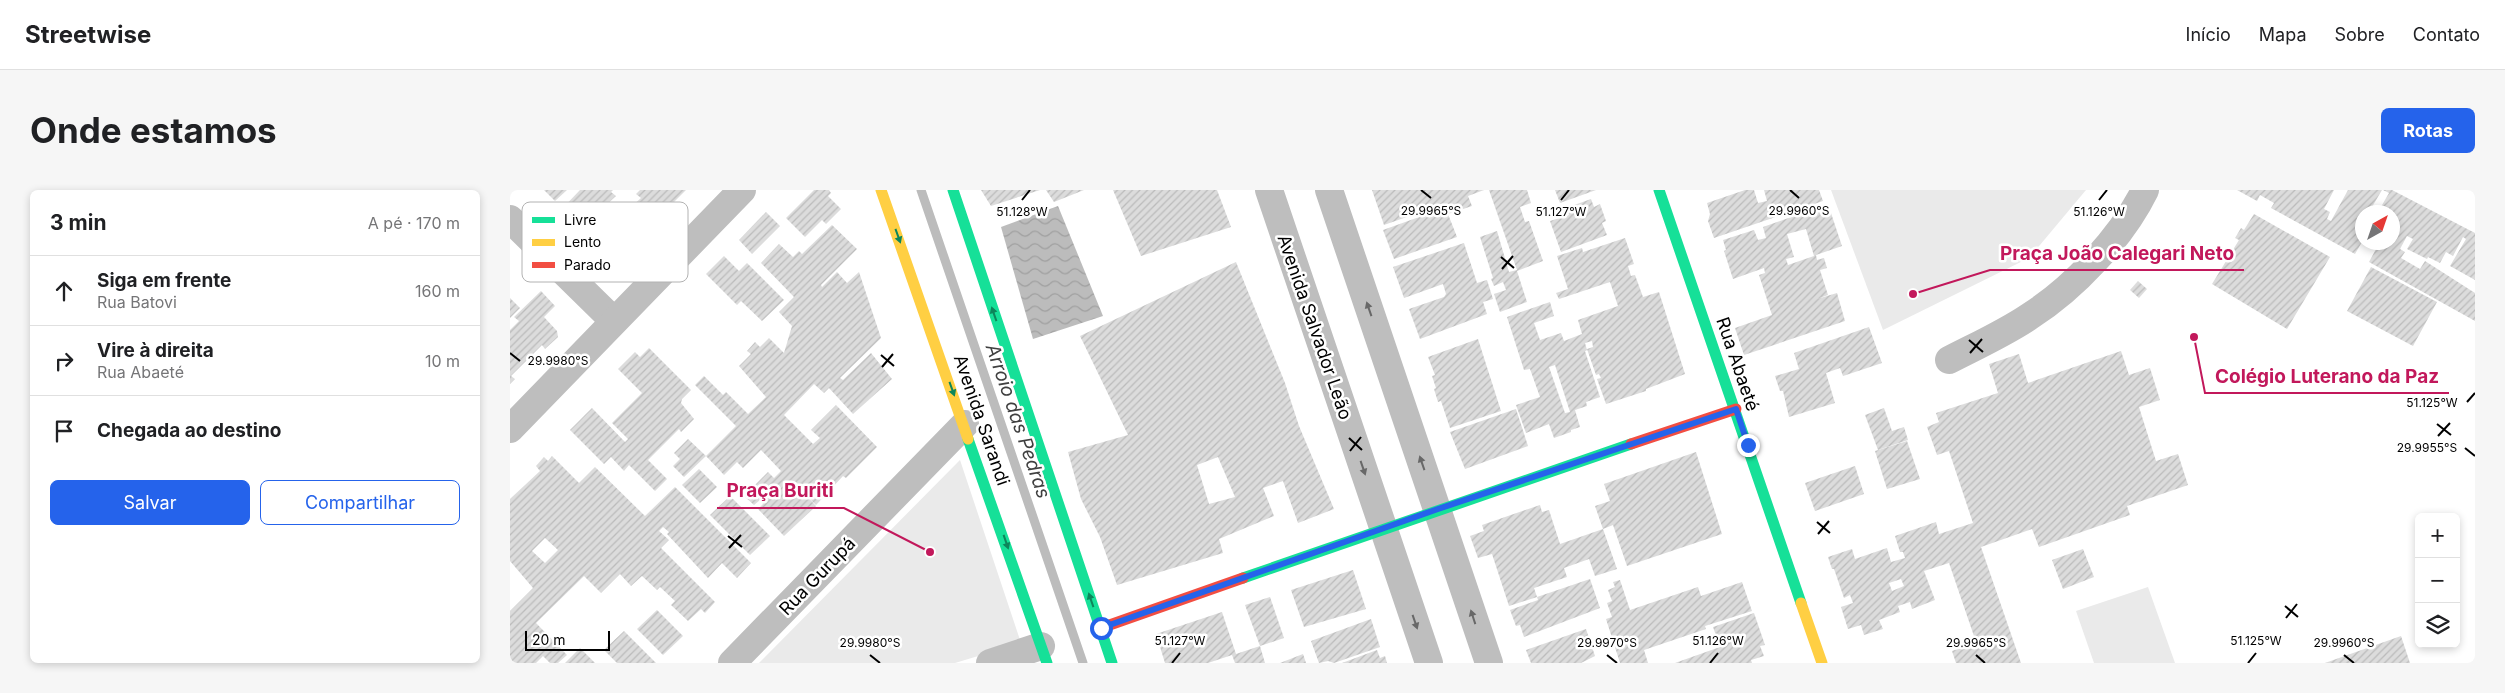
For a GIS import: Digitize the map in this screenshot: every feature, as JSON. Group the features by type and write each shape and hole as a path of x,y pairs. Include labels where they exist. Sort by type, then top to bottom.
{"street":[{"path":"688,245 742,190"},
{"name":"Avenida Sarandi","path":"882,190 1044,654"},
{"path":"953,190 1112,663"},
{"name":"Avenida Salvador Leão","path":"1269,190 1430,663"},
{"path":"1329,190 1438,509 1488,663"},
{"name":"Rua Abaeté","path":"1659,190 1822,663"},
{"path":"1949,360 2030,317 2057,296 2106,246 2146,190"},
{"path":"510,219 522,231"},
{"path":"574,282 614,321"},
{"path":"510,428 652,282"},
{"path":"1101,628 1438,509 1736,409"},
{"name":"Rua Gurupá","path":"732,663 965,424"},
{"path":"990,663 1044,654"}],"shaded area":[{"path":"1831,190 2086,190 2029,258 1883,330"},
{"path":"960,460 1021,643 955,663 759,663"},
{"path":"2148,587 2175,663 2094,663 2076,611"}],"water":[{"path":"1058,206 1103,316 1033,339 1001,227"}],"building":[{"path":"544,190 567,190 555,201"},
{"path":"580,190 613,190 611,192 616,196 609,202 569,202"},
{"path":"640,190 686,190 674,202 636,202 641,198 636,194"},
{"path":"814,190 829,190 831,193 828,196 841,209 826,224 822,220 805,237 786,218"},
{"path":"981,190 1040,190 991,206"},
{"path":"1046,190 1084,190 1054,202"},
{"path":"1113,190 1217,190 1231,227 1141,256"},
{"path":"1372,190 1484,190 1468,196 1472,206 1448,214 1457,237 1394,259 1383,230 1433,212 1432,208 1384,225"},
{"path":"1489,190 1527,190 1531,203 1520,207 1525,222 1529,221 1543,261 1517,271 1527,302 1500,312 1494,294 1506,290 1503,282 1494,286 1480,237 1497,231 1509,272 1517,270"},
{"path":"1555,190 1596,190 1560,203"},
{"path":"1745,190 1754,190 1758,203 1767,201 1764,190 1819,190 1823,201 1714,238 1708,221 1710,214 1707,203"},
{"path":"2237,190 2334,190 2324,209 2330,212 2327,219 2331,221 2348,190 2382,190 2373,205 2355,205 2355,250 2357,250 2355,254 2271,208 2274,203 2260,195 2257,201"},
{"path":"2383,190 2392,190 2475,233 2475,280 2450,266 2466,239 2463,237 2453,256 2446,252 2440,263 2407,249 2413,239 2407,236 2400,249 2400,205 2382,205 2389,193"},
{"path":"1591,199 1594,207 1600,204 1606,221 1602,223 1607,235 1561,252 1550,221 1569,215 1566,208"},
{"path":"1828,204 1842,246 1816,255 1817,260 1824,258 1827,268 1820,270 1828,295 1817,299 1837,293 1845,321 1744,355 1735,328 1772,315 1759,275 1765,273 1764,268 1733,279 1724,251 1726,250 1723,240 1754,230 1758,240 1766,238 1763,227","holes":["1806,229 1814,256 1788,265 1786,259 1794,257 1787,234"]},
{"path":"766,212 780,226 752,254 739,240"},
{"path":"2254,214 2330,257 2287,329 2212,284 2239,240 2235,238 2241,228 2244,230"},
{"path":"832,225 857,249 821,285 822,287 837,272 847,283 859,272 881,338 840,378 843,380 871,353 892,379 853,414 829,388 824,393 814,384 784,415 813,444 820,438 811,430 836,405 877,447 846,478 843,476 816,505 806,495 816,506 784,536 758,509 763,504 760,500 754,505 744,496 768,472 774,478 781,471 761,450 743,468 737,462 724,475 706,456 736,426 695,385 704,376 723,395 726,392 748,414 766,397 739,366 751,354 747,351 755,342 760,347 769,338 784,353 792,326 779,312 794,297 761,263 779,244 793,257 799,251 802,254"},
{"path":"1625,238 1634,264 1628,266 1631,276 1635,275 1643,297 1659,292 1685,374 1646,389 1646,391 1606,404 1597,379 1601,378 1599,374 1596,375 1587,349 1593,347 1592,341 1585,343 1587,350 1585,351 1600,397 1586,402 1587,406 1575,410 1580,427 1571,430 1571,432 1554,438 1549,424 1526,433 1516,405 1540,397 1530,369 1524,370 1507,317 1550,302 1554,316 1534,323 1540,340 1561,333 1564,341 1582,334 1578,320 1618,306 1610,282 1559,299 1556,293 1568,289 1557,256 1582,248 1583,252","holes":["1555,365 1570,412 1565,413 1549,367"]},
{"path":"1464,243 1477,283 1487,280 1493,299 1483,302 1487,314 1420,339 1409,309 1444,297 1446,294 1443,284 1404,298 1393,267"},
{"path":"2400,249 2405,252 2401,258 2420,269 2425,261 2475,293 2475,321 2369,262 2375,250"},
{"path":"724,256 739,271 747,263 784,300 762,321 741,301 737,305 706,274"},
{"path":"1236,262 1285,383 1299,426 1334,509 1298,523 1283,481 1263,488 1274,516 1219,539 1223,553 1117,585 1100,537 1081,499 1068,452 1128,435 1080,336","holes":["1218,457 1235,497 1209,504 1197,465"]},
{"path":"2371,267 2437,302 2413,346 2347,311"},
{"path":"2138,281 2147,289 2139,298 2130,290"},
{"path":"541,291 555,306 544,317 557,331 558,337 545,349 542,345 511,376 515,379 510,384 510,330 519,321 514,317"},
{"path":"510,298 520,308 510,318"},
{"path":"1869,327 1882,363 1843,376 1840,368 1826,373 1835,403 1789,417 1783,391 1780,391 1775,376 1799,369 1794,353"},
{"path":"1478,339 1501,411 1450,428 1441,401 1438,402 1432,376 1435,375 1428,357"},
{"path":"649,348 691,390 682,399 681,403 694,419 681,432 679,429 648,460 667,479 655,491 629,465 624,471 611,457 604,464 570,430 592,408 625,442 628,439 612,423 642,393 618,369 635,352 640,357"},
{"path":"2121,351 2129,375 2150,368 2160,400 2139,407 2156,461 2178,454 2188,485 2127,506 2130,515 2039,547 2032,529 1981,547 2021,663 1956,663 1952,651 1976,642 1949,563 1924,571 1935,600 1912,609 1910,602 1898,606 1900,612 1879,620 1883,629 1864,635 1861,625 1848,629 1841,607 1853,603 1850,595 1844,598 1828,557 1852,549 1855,559 1887,548 1891,562 1905,558 1903,552 1900,552 1895,536 1936,522 1939,534 1973,523 1949,451 1937,455 1927,427 1939,422 1936,413 1998,393 1989,364 2019,354 2028,383","holes":["1901,579 1904,586 1892,591 1889,583"]},
{"path":"1884,408 1892,431 1904,427 1908,440 1878,450 1865,415"},
{"path":"1516,409 1528,446 1465,469 1450,432"},
{"path":"688,439 706,456 684,477 673,466 680,459 674,453"},
{"path":"1907,441 1920,479 1887,489 1875,451"},
{"path":"1696,452 1722,534 1627,566 1613,525 1603,529 1595,506 1610,501 1604,484"},
{"path":"552,456 579,483 595,467 645,516 675,487 751,563 737,578 722,563 708,578 667,534 669,532 663,527 659,531 669,540 661,548 715,602 705,613 701,609 688,621 671,605 675,601 660,587 657,590 642,576 631,586 620,574 601,593 584,576 536,623 567,655 558,663 550,663 543,656 536,663 510,663 510,611 533,588 510,561 510,499 540,471 536,466 544,457 548,461","holes":["545,538 558,550 545,563 532,551"]},
{"path":"1855,466 1864,494 1815,511 1805,483"},
{"path":"699,469 717,487 700,503 682,485"},
{"path":"730,496 770,536 750,555 710,515"},
{"path":"1540,505 1542,512 1549,510 1560,544 1603,529 1617,569 1595,576 1589,559 1564,568 1567,577 1534,588 1537,597 1509,606 1492,554 1478,558 1470,536 1484,531 1482,525"},
{"path":"2083,549 2094,577 2063,589 2052,560"},
{"path":"1353,570 1366,609 1304,627 1291,590"},
{"path":"1590,579 1600,608 1524,637 1520,625 1516,626 1510,610 1538,600 1537,597"},
{"path":"1620,580 1630,610 1698,587 1701,596 1742,582 1752,611 1705,626 1706,629 1644,650 1648,663 1620,663 1606,619 1612,617 1607,603 1612,601 1608,590 1615,587 1613,582"},
{"path":"1270,597 1284,638 1260,646 1245,605"},
{"path":"657,610 683,636 663,655 637,629"},
{"path":"1222,612 1236,654 1260,646 1265,663 1235,663 1232,655 1208,663 1165,663 1156,634"},
{"path":"1754,613 1765,645 1760,646 1764,656 1751,660 1752,663 1675,663 1720,647 1713,627"},
{"path":"1371,619 1380,647 1334,663 1328,661 1319,663 1311,641"},
{"path":"1586,629 1595,656 1581,663 1531,663 1526,650"},
{"path":"624,631 656,663 617,663 604,650"},
{"path":"2401,636 2410,663 2325,663"},
{"path":"580,648 595,663 565,663"},
{"path":"1377,650 1380,658 1385,656 1387,663 1342,663"},
{"path":"1303,654 1306,663 1280,663"}],"waterway":[{"name":"Arroio das Pedras","path":"921,190 1083,663"}],"traffic: fast":[{"path":"953,190 1112,663"},
{"path":"1659,190 1801,603"},
{"path":"968,439 1047,663"},
{"path":"1243,578 1631,444"}],"traffic: slow":[{"path":"881,190 968,439"},
{"path":"1801,603 1822,663"}],"traffic: jam":[{"path":"1631,444 1736,409"},
{"path":"1101,628 1243,578"}],"place":[{"name":"Praça João Calegari Neto","path":"1913,294"},
{"name":"Colégio Luterano da Paz","path":"2194,337"},
{"name":"Praça Buriti","path":"930,552"}],"route":[{"path":"1101,628 1438,509 1736,409 1748,445"}]}
